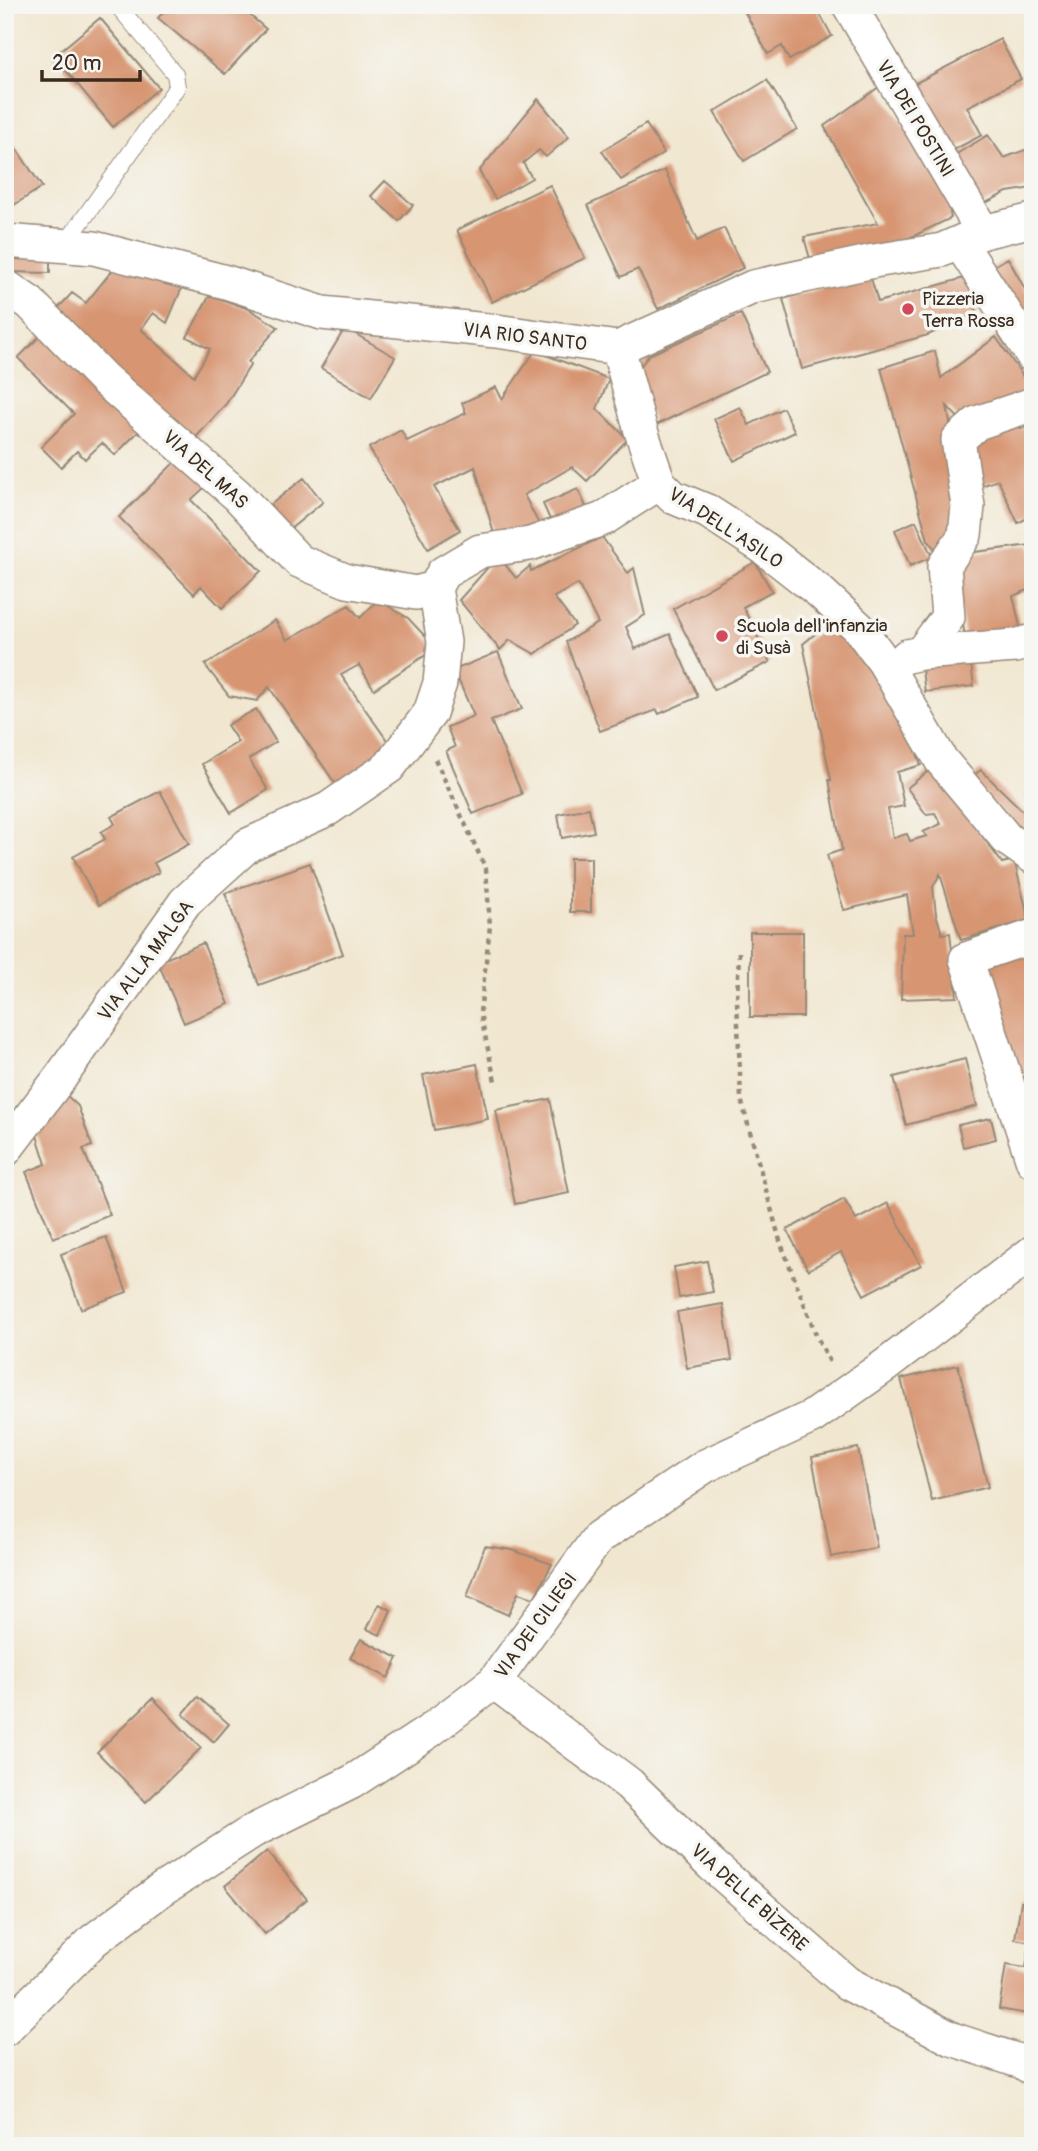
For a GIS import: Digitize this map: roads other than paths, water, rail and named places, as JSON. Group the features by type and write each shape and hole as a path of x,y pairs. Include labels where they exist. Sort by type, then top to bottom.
{"street":[{"name":"VIA DEI POSTINI","path":"849,5 1033,356"},
{"path":"435,588 443,573 480,551 530,544 603,519 659,483 641,431 618,348 753,287 874,261 942,250 972,237 1033,220"},
{"name":"VIA RIO SANTO","path":"5,241 94,248 226,282 322,313 496,331 618,348"},
{"name":"VIA DEL MAS","path":"5,286 30,303 104,379 237,495 299,561 347,580 416,593 435,588"},
{"path":"920,653 948,617 944,566 965,535 968,506 958,440 977,423 1033,404"},
{"name":"VIA DELL'ASILO","path":"659,483 673,497 707,511 764,548 820,592 859,628 884,662 941,760 1007,839 1033,858"},
{"name":"VIA ALLA MALGA","path":"5,1150 60,1078 185,902 248,845 328,809 389,767 430,713 440,683 444,642 435,588"},
{"path":"884,662 920,653 1015,646 1033,641"},
{"path":"1033,936 966,959 1033,1161"},
{"name":"VIA DEI CILIEGI","path":"5,2028 94,1940 161,1891 253,1831 352,1782 428,1732 495,1682 598,1538 705,1466 812,1417 886,1365 1033,1252"},
{"name":"VIA DELLE BÌZERE","path":"495,1682 629,1783 712,1865 847,1983 952,2039 1022,2062 1033,2069"}],"lane":[{"path":"64,246 177,87 175,74 117,5"}],"place":[{"name":"Pizzeria Terra Rossa","path":"908,309"},
{"name":"Scuola dell'infanzia di Susà","path":"722,636"}]}
